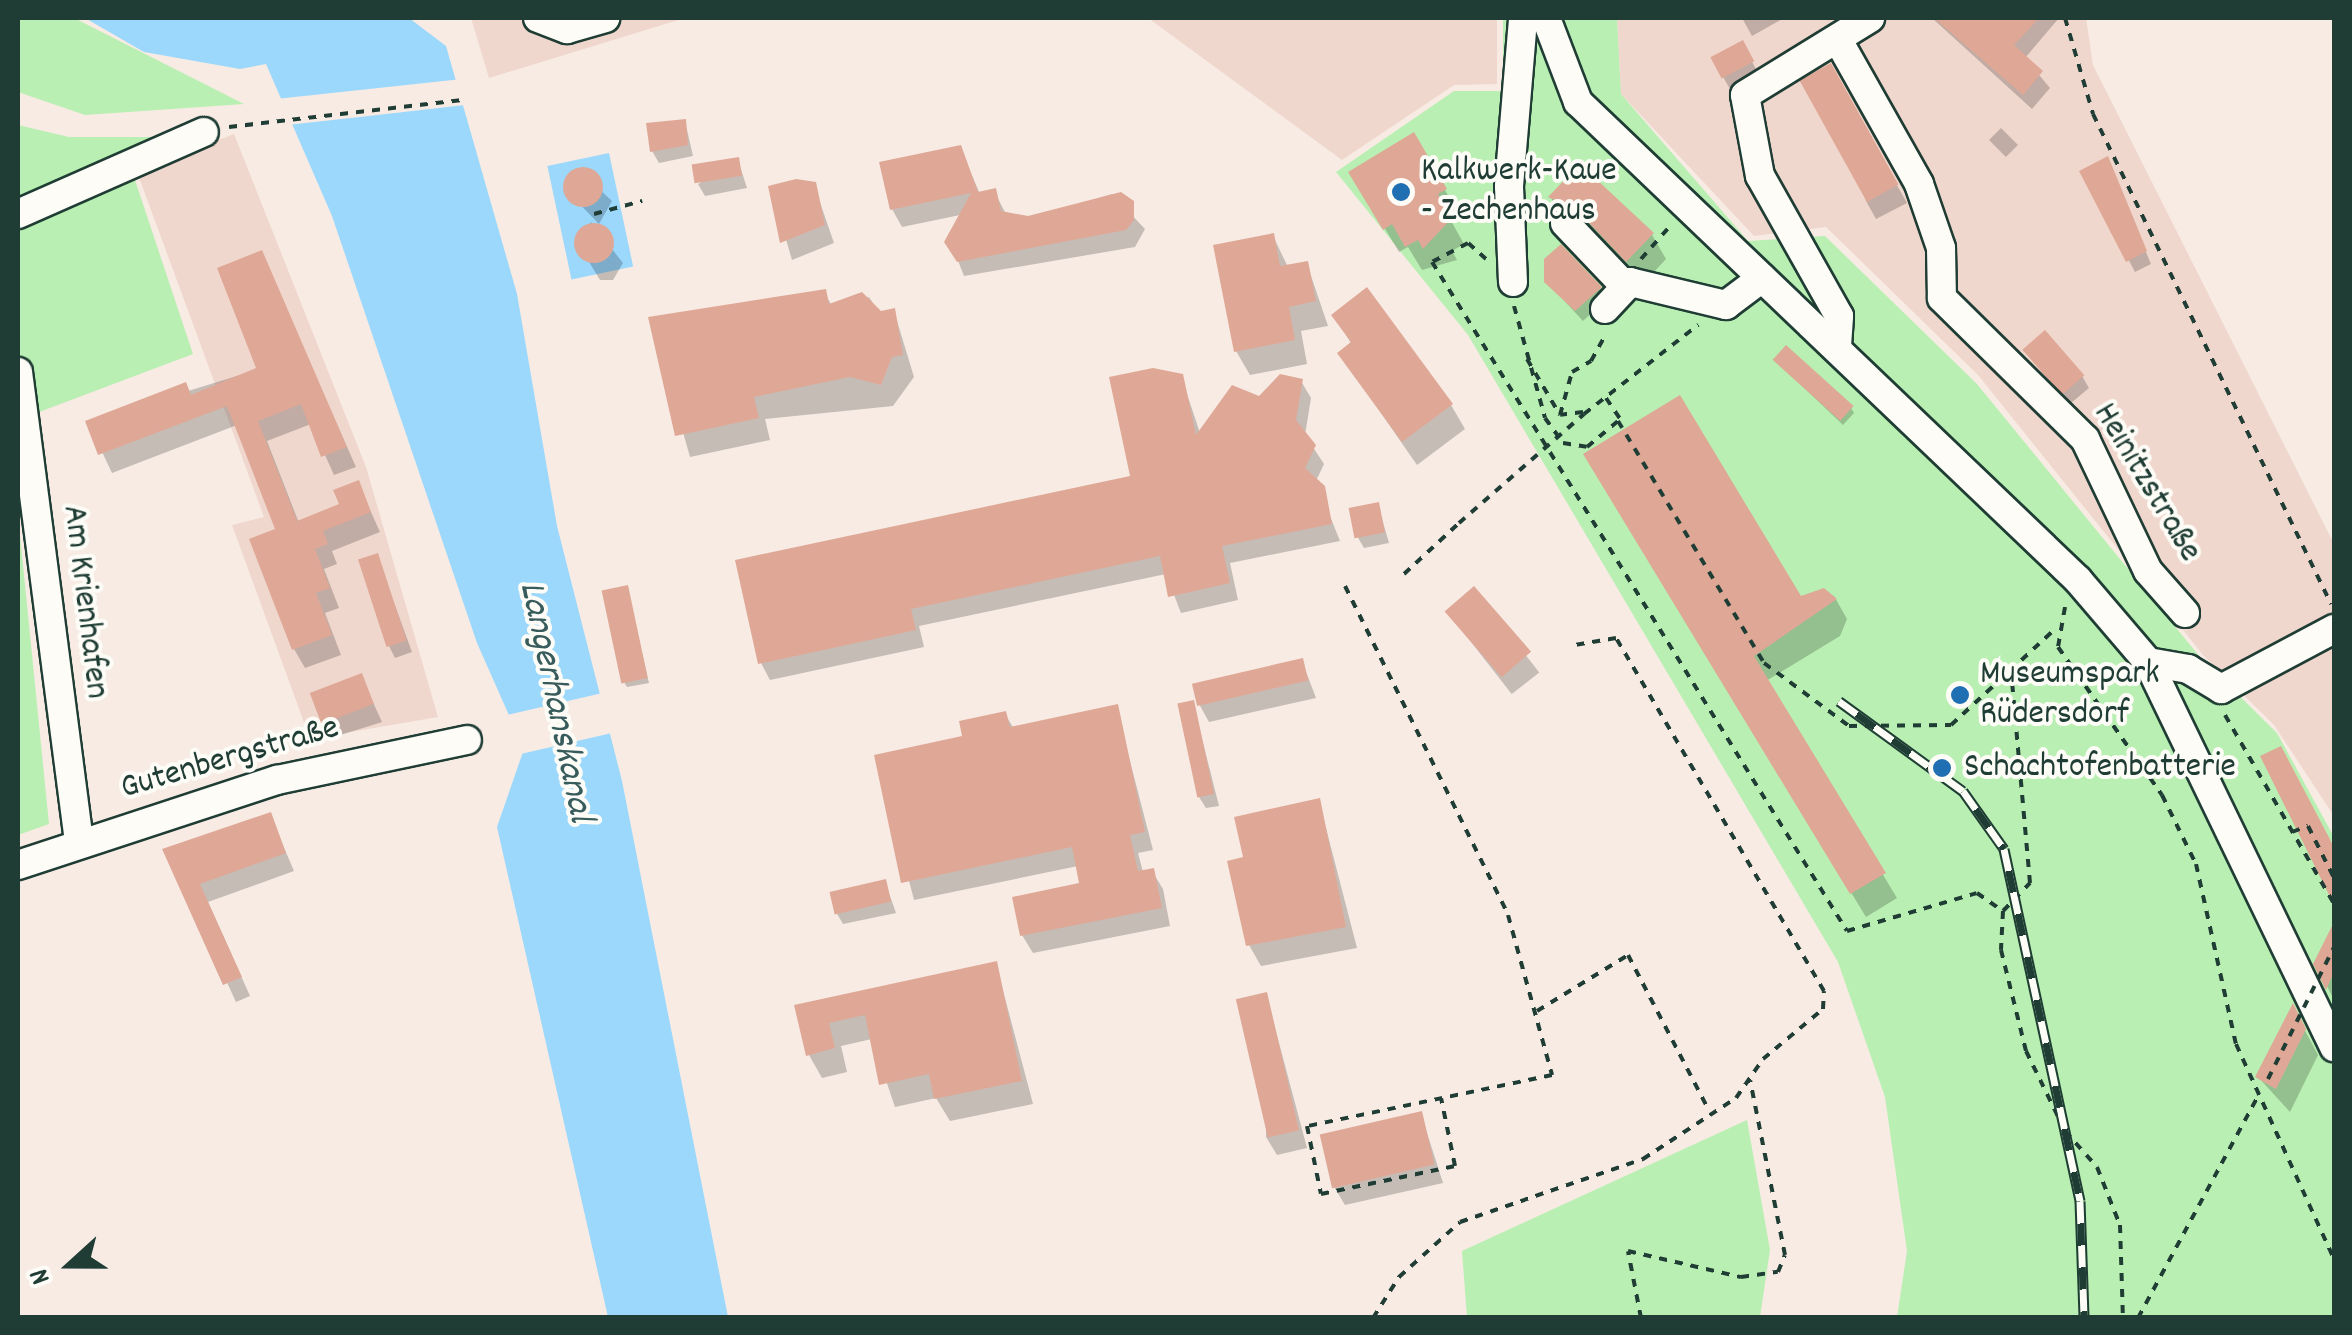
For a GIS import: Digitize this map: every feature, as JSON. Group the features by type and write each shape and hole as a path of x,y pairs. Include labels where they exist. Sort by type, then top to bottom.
{"street":[{"path":"538,18 567,28 605,18"},
{"path":"1513,282 1509,186 1522,18"},
{"path":"1546,18 1578,102 2078,580 2148,662 2334,1047"},
{"path":"1837,346 1839,316 1760,176 1745,94 1767,73 1838,40 1870,18"},
{"name":"Heinitzstraße","path":"1838,40 1919,184 1941,248 1942,298 2085,439 2148,571 2184,613"},
{"path":"18,214 204,132"},
{"path":"1565,223 1627,284 1726,305 1762,278"},
{"path":"1605,309 1627,284"},
{"name":"Am Krienhafen","path":"18,372 79,842"},
{"path":"2148,662 2188,669 2221,689 2334,629"},
{"name":"Gutenbergstraße","path":"18,865 79,842 335,764 467,740"}],"path":[{"path":"2065,18 2093,114 2334,612"},
{"path":"252,124 464,100"},
{"path":"594,214 642,202"},
{"path":"1627,284 1687,206"},
{"path":"1620,422 1586,447 1563,443 1520,346 1513,282 1468,243 1432,262 1847,931 1977,893 2002,911"},
{"path":"1404,574 1586,413 1726,305"},
{"path":"1560,415 1572,372 1606,336 1605,309"},
{"path":"1520,346 1560,415"},
{"path":"1606,397 1764,662 1849,726 1884,731 1951,725 2055,628 2078,580"},
{"path":"1560,415 1586,413"},
{"path":"1345,586 1508,915 1552,1075 1441,1098 1306,1126 1321,1194 1455,1166 1441,1098"},
{"path":"2055,628 2058,647 2162,795 2196,864 2257,1098 2334,1259"},
{"path":"1373,1318 1399,1277 1460,1222 1643,1159 1736,1098 1750,1079 1822,1009 1824,991 1616,638 1575,645"},
{"path":"2011,670 2030,883 2002,911 2000,950 2026,1051 2065,1131 2097,1167 2120,1225 2122,1318"},
{"path":"2215,700 2334,904"},
{"path":"2292,832 2308,826 2334,878"},
{"path":"2268,1079 2334,947"},
{"path":"1537,1011 1628,955 1707,1107"},
{"path":"1641,1318 1628,1250 1741,1276 1778,1272 1785,1254 1750,1079"},
{"path":"2138,1318 2257,1098"}],"shaded area":[{"path":"471,18 685,18 489,78"},
{"path":"1148,18 1497,18 1497,84 1454,85 1342,160"},
{"path":"1617,18 2086,18 2093,65 2334,544 2334,816 2274,725 2203,655 1978,375 1826,227 1754,236 1621,94"},
{"path":"234,134 366,467 438,717 310,739 232,525 264,517 137,172"}],"green space":[{"path":"18,18 74,18 244,104 85,115 18,92"},
{"name":"Museumspark Rüdersdorf","path":"1503,18 1617,18 1621,94 1748,241 1825,236 1977,384 2200,657 2277,733 2334,837 2334,1317 1897,1317 1907,1251 1885,1097 1838,962 1468,335 1336,172 1454,91 1503,91"},
{"path":"18,125 69,137 185,137 132,171 193,354 18,420"},
{"path":"18,515 49,824 18,835"},
{"path":"1747,1120 1770,1250 1760,1317 1467,1317 1462,1251"}],"water":[{"name":"Langerhanskanal","path":"85,18 409,18 446,46 517,294 557,526 622,781 728,1317 608,1317 497,827 524,749 477,643 332,216 266,64 240,69 144,52"},
{"path":"609,153 633,266 571,280 547,166"}],"pier":[{"path":"462,79 465,105 287,125 276,99"},
{"path":"607,692 616,732 512,756 503,716"}],"building":[{"path":"1934,18 2039,18 2014,45 2043,71 2023,95"},
{"path":"1743,40 1754,61 1722,79 1710,57"},
{"path":"1831,63 1898,185 1867,202 1800,80"},
{"path":"686,119 688,145 650,152 646,123"},
{"name":"Kalkwerk-Kaue - Zechenhaus","path":"1414,132 1447,189 1438,194 1452,218 1423,249 1418,240 1405,247 1392,224 1383,230 1348,172"},
{"path":"961,145 978,192 996,188 1001,211 1028,216 1121,192 1134,201 1134,220 1126,230 957,262 944,242 971,193 890,210 879,162"},
{"path":"2108,156 2147,251 2126,262 2079,171"},
{"path":"739,157 742,176 695,183 692,165"},
{"path":"1580,164 1654,233 1626,262 1578,211 1548,197"},
{"path":"583,167 597,173 603,187 597,201 583,207 569,201 563,187 569,173"},
{"path":"796,179 816,182 825,225 780,243 768,186"},
{"path":"594,223 608,229 614,243 608,257 594,263 580,257 574,243 580,229"},
{"path":"1274,233 1280,266 1308,261 1316,301 1289,307 1295,340 1234,352 1213,245"},
{"path":"1561,244 1602,287 1575,311 1544,282 1544,259"},
{"path":"262,250 347,447 321,457 301,404 258,421 297,521 339,504 333,490 359,480 371,512 323,531 328,544 315,549 330,588 316,593 332,635 292,650 249,539 275,529 227,406 98,455 85,421 186,382 191,395 256,368 217,268"},
{"path":"1367,287 1453,404 1402,442 1337,353 1351,342 1331,315"},
{"path":"826,289 829,304 862,292 881,311 895,308 903,355 892,357 881,385 850,377 754,397 759,418 675,436 648,317"},
{"path":"2045,330 2084,375 2062,395 2022,350"},
{"path":"1786,345 1854,406 1840,421 1773,360"},
{"path":"1153,368 1183,374 1196,435 1232,385 1259,396 1280,374 1303,379 1296,420 1316,445 1305,468 1325,486 1332,524 1222,546 1230,583 1168,597 1160,556 911,609 916,630 758,664 735,560 1130,476 1109,377"},
{"path":"1680,395 1801,596 1824,588 1837,599 1754,656 1886,873 1850,894 1583,454"},
{"path":"1379,502 1385,532 1354,538 1349,508"},
{"path":"378,553 406,640 386,647 358,559"},
{"path":"628,585 648,678 621,684 602,591"},
{"path":"1474,586 1531,652 1502,677 1445,612"},
{"path":"1303,658 1308,680 1197,706 1192,684"},
{"path":"362,673 374,704 322,724 310,693"},
{"path":"1194,700 1214,794 1197,797 1177,704"},
{"path":"1118,704 1145,832 1130,835 1138,871 1154,868 1162,908 1020,936 1012,897 1079,883 1072,847 901,883 874,755 962,736 959,721 1006,711 1010,727"},
{"path":"2281,746 2334,847 2334,905 2260,756"},
{"path":"1320,798 1346,927 1246,946 1227,861 1243,857 1234,817"},
{"path":"271,812 286,853 200,884 242,977 223,985 162,849"},
{"path":"886,879 891,901 835,914 829,892"},
{"path":"2334,922 2334,972 2326,990 2313,964"},
{"path":"997,961 1022,1081 934,1099 929,1074 879,1085 865,1015 829,1023 835,1048 806,1056 794,1005"},
{"path":"1267,992 1299,1130 1268,1138 1236,999"},
{"path":"2293,1003 2306,1029 2276,1089 2255,1077"},
{"path":"1422,1111 1434,1165 1332,1188 1320,1135"}],"railway":[{"path":"1839,701 1963,791 2004,849 2080,1201 2084,1318"}],"place":[{"name":"Kalkwerk-Kaue - Zechenhaus","path":"1401,192"},
{"name":"Museumspark Rüdersdorf","path":"1960,695"},
{"name":"Schachtofenbatterie","path":"1942,768"}]}
